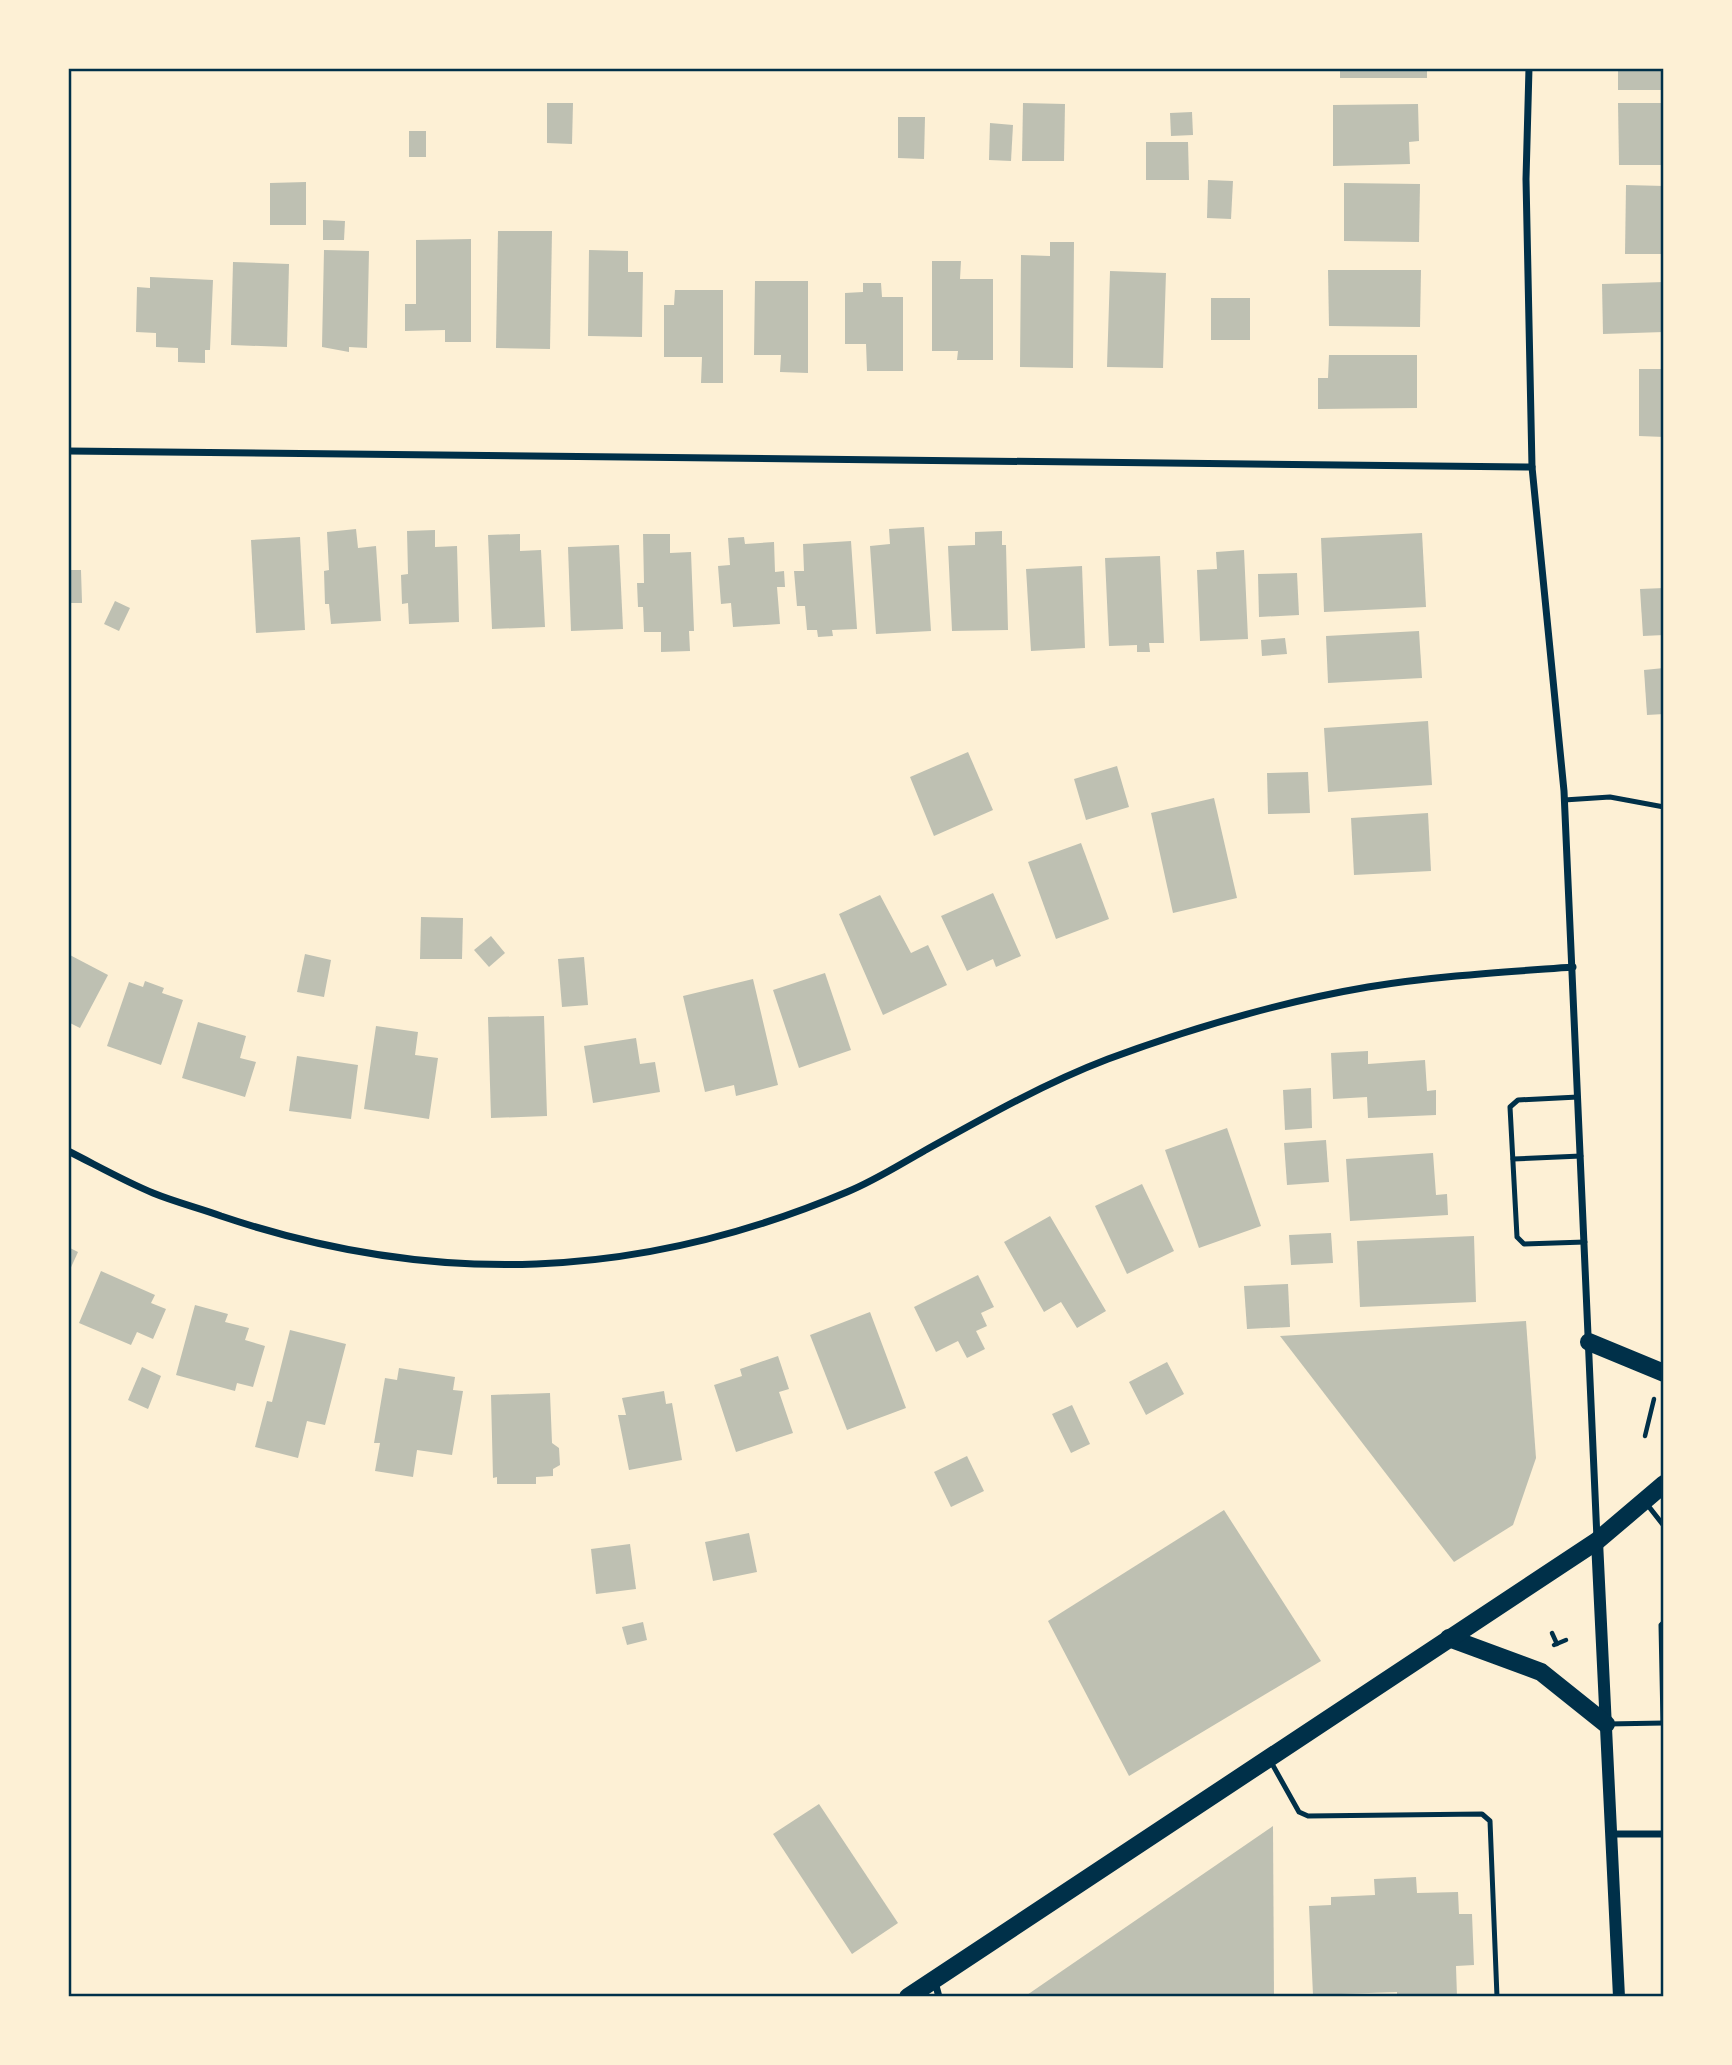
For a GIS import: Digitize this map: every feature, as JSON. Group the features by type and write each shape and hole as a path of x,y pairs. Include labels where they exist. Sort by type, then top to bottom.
{"main road":[{"path":"1589,1342 1664,1373"},
{"path":"908,1997 1597,1541 1664,1484"},
{"path":"1449,1638 1541,1672 1606,1724"}],"street":[{"path":"1529,68 1526,179 1532,467 1564,800 1619,1997"},
{"path":"68,451 1532,467"},
{"path":"68,1151 154,1194 282,1236 344,1251 439,1264 502,1266 594,1260 695,1243 781,1219 853,1190 987,1116 1105,1060 1226,1019 1367,988 1472,975 1573,967"},
{"path":"1613,1834 1664,1834"},
{"path":"934,1978 939,1997"}],"lane":[{"path":"1564,800 1610,797 1664,807"},
{"path":"1578,1097 1518,1100 1510,1107 1517,1237 1524,1244 1585,1242"},
{"path":"1513,1159 1581,1156"},
{"path":"1644,1501 1664,1525"},
{"path":"1606,1724 1663,1723 1661,1625 1664,1622"},
{"path":"1269,1757 1299,1812 1308,1816 1482,1814 1490,1821 1497,1997"}],"path":[{"path":"1645,1436 1656,1392"},
{"path":"1552,1633 1557,1644"}],"building":[{"path":"1340,68 1427,68 1427,78 1340,78"},
{"path":"1618,68 1664,68 1664,90 1618,90"},
{"path":"547,103 573,103 572,144 547,143"},
{"path":"1023,103 1065,104 1064,161 1022,161"},
{"path":"1618,103 1664,103 1664,165 1619,165"},
{"path":"1418,104 1419,141 1409,142 1410,164 1333,166 1333,105"},
{"path":"1192,112 1193,135 1171,136 1170,113"},
{"path":"898,117 925,117 924,159 898,158"},
{"path":"990,123 1013,125 1011,161 989,160"},
{"path":"409,131 426,131 426,157 409,157"},
{"path":"1146,142 1188,142 1189,180 1146,180"},
{"path":"1208,180 1233,181 1231,219 1207,218"},
{"path":"306,182 306,225 270,225 270,183"},
{"path":"1344,183 1420,184 1419,242 1344,241"},
{"path":"1626,185 1664,186 1664,254 1625,254"},
{"path":"323,220 345,221 344,240 323,240"},
{"path":"498,231 552,231 550,349 496,348"},
{"path":"471,239 471,342 445,342 445,330 405,331 405,304 416,304 416,240"},
{"path":"1050,242 1074,242 1073,368 1020,367 1021,255 1050,256"},
{"path":"324,250 369,251 367,348 349,347 349,352 322,347"},
{"path":"589,250 628,251 628,272 643,272 642,337 588,336"},
{"path":"932,261 961,261 960,279 993,279 993,360 957,360 958,351 932,351"},
{"path":"233,262 289,264 287,347 231,345"},
{"path":"1328,270 1421,270 1420,327 1329,326"},
{"path":"1110,271 1166,273 1163,368 1107,367"},
{"path":"150,277 213,280 210,350 205,350 205,363 178,362 178,348 156,347 156,333 136,332 137,287 150,288"},
{"path":"755,281 808,281 808,373 780,372 781,355 754,355"},
{"path":"1664,282 1664,332 1603,334 1602,284"},
{"path":"863,283 881,283 882,297 903,297 903,371 867,371 866,344 845,344 845,293 863,292"},
{"path":"675,290 723,290 723,383 701,383 702,357 664,357 664,305 674,305"},
{"path":"1211,298 1250,298 1250,340 1211,340"},
{"path":"1329,355 1417,355 1417,408 1318,409 1318,378 1328,378"},
{"path":"1639,369 1664,369 1664,437 1639,436"},
{"path":"924,527 931,631 876,634 870,546 890,544 889,529"},
{"path":"356,529 358,548 376,546 381,621 331,624 329,604 325,604 324,571 329,570 327,532"},
{"path":"435,530 435,547 457,546 459,622 409,624 408,603 402,604 401,575 408,574 407,531"},
{"path":"1002,531 1002,545 1006,545 1008,630 952,631 948,546 975,545 975,532"},
{"path":"1422,533 1426,607 1324,612 1321,538"},
{"path":"520,534 520,551 541,550 545,627 492,629 488,535"},
{"path":"643,534 670,534 670,553 691,552 694,631 689,631 690,651 661,652 661,632 644,632 643,607 638,607 637,583 644,583"},
{"path":"300,537 305,630 256,633 251,540"},
{"path":"744,537 745,544 774,542 775,572 784,571 785,587 777,587 780,624 733,627 731,603 721,604 718,566 730,565 728,538"},
{"path":"851,541 857,629 832,630 833,636 818,637 817,630 807,630 805,606 797,606 794,571 804,571 803,544"},
{"path":"619,545 623,629 571,631 568,547"},
{"path":"1244,550 1248,639 1200,641 1197,570 1217,569 1216,552"},
{"path":"1160,556 1164,643 1149,643 1150,652 1137,652 1137,645 1109,646 1105,558"},
{"path":"1082,566 1085,648 1031,651 1026,569"},
{"path":"68,570 81,570 82,603 68,603"},
{"path":"1297,573 1299,615 1259,617 1258,574"},
{"path":"1664,588 1664,635 1643,636 1640,589"},
{"path":"115,601 130,608 119,631 104,624"},
{"path":"1419,631 1422,678 1328,683 1326,636"},
{"path":"1285,638 1287,654 1262,656 1261,640"},
{"path":"1664,668 1664,714 1647,715 1644,670"},
{"path":"1428,721 1432,785 1328,792 1324,728"},
{"path":"968,752 993,810 934,836 910,777"},
{"path":"1117,766 1129,807 1086,820 1074,779"},
{"path":"1308,772 1310,813 1268,814 1267,773"},
{"path":"1214,798 1237,898 1173,913 1151,813"},
{"path":"1428,813 1431,871 1354,875 1351,818"},
{"path":"1081,843 1109,919 1056,939 1028,862"},
{"path":"993,893 1021,956 996,967 993,959 967,971 941,916"},
{"path":"880,895 911,953 928,945 947,985 883,1015 839,914"},
{"path":"421,917 463,918 462,959 420,959"},
{"path":"491,936 505,953 489,967 474,950"},
{"path":"68,954 108,975 80,1028 68,1022"},
{"path":"305,954 331,960 324,997 297,992"},
{"path":"584,957 588,1005 562,1007 558,959"},
{"path":"825,973 851,1050 799,1068 773,990"},
{"path":"753,979 778,1085 736,1096 734,1085 705,1092 683,996"},
{"path":"145,981 164,988 162,993 183,1000 161,1065 107,1046 129,982 143,987"},
{"path":"544,1016 547,1116 491,1118 488,1017"},
{"path":"198,1022 246,1036 240,1058 256,1062 245,1097 182,1078"},
{"path":"376,1026 418,1032 415,1055 438,1058 429,1119 364,1109"},
{"path":"636,1038 640,1064 655,1062 660,1092 593,1103 584,1046"},
{"path":"1368,1051 1368,1064 1425,1060 1427,1091 1436,1090 1436,1115 1368,1118 1367,1097 1333,1099 1331,1053"},
{"path":"297,1056 358,1065 351,1119 289,1111"},
{"path":"1311,1088 1312,1128 1285,1130 1283,1090"},
{"path":"1227,1128 1261,1226 1199,1248 1165,1150"},
{"path":"1326,1140 1329,1182 1287,1185 1284,1143"},
{"path":"1433,1153 1436,1195 1447,1194 1448,1215 1350,1221 1346,1159"},
{"path":"1142,1184 1174,1251 1127,1274 1095,1206"},
{"path":"1050,1216 1106,1311 1077,1328 1061,1302 1044,1312 1004,1242"},
{"path":"1331,1233 1333,1263 1291,1265 1289,1235"},
{"path":"1474,1236 1476,1302 1360,1307 1357,1241"},
{"path":"68,1247 78,1252 68,1274"},
{"path":"101,1271 155,1295 151,1303 166,1309 153,1339 137,1332 131,1345 79,1323"},
{"path":"978,1275 994,1307 981,1313 987,1326 976,1331 985,1349 967,1358 958,1341 936,1352 914,1307"},
{"path":"1288,1284 1290,1327 1247,1329 1244,1286"},
{"path":"195,1305 228,1314 225,1322 249,1328 245,1340 265,1346 253,1387 237,1383 235,1391 176,1375"},
{"path":"870,1312 906,1408 847,1430 810,1335"},
{"path":"1526,1321 1536,1458 1513,1525 1454,1562 1280,1336"},
{"path":"290,1330 346,1344 325,1425 307,1421 298,1458 255,1447 267,1401 272,1402"},
{"path":"778,1356 789,1389 779,1392 793,1433 736,1452 714,1385 742,1376 740,1369"},
{"path":"1167,1362 1184,1394 1146,1415 1129,1382"},
{"path":"142,1367 161,1376 148,1409 128,1400"},
{"path":"399,1368 455,1377 453,1390 463,1391 452,1455 417,1450 413,1477 375,1471 380,1443 374,1443 385,1378 397,1380"},
{"path":"664,1391 666,1404 672,1403 682,1460 629,1470 618,1415 626,1415 622,1398"},
{"path":"550,1393 552,1443 559,1448 560,1465 553,1469 553,1476 536,1477 536,1484 497,1484 497,1477 493,1478 491,1395"},
{"path":"1072,1405 1090,1444 1071,1453 1052,1414"},
{"path":"967,1456 984,1491 951,1507 934,1472"},
{"path":"1224,1510 1321,1661 1129,1776 1048,1621"},
{"path":"749,1533 757,1572 713,1581 705,1542"},
{"path":"630,1544 636,1589 596,1594 591,1549"},
{"path":"643,1622 647,1640 627,1645 622,1627"},
{"path":"819,1804 898,1923 852,1954 773,1834"},
{"path":"1273,1826 1274,1997 1024,1997"},
{"path":"1416,1877 1417,1893 1458,1892 1459,1914 1472,1914 1474,1965 1456,1966 1457,1997 1397,1997 1397,1992 1313,1995 1309,1906 1331,1905 1331,1897 1375,1895 1374,1879"}]}
